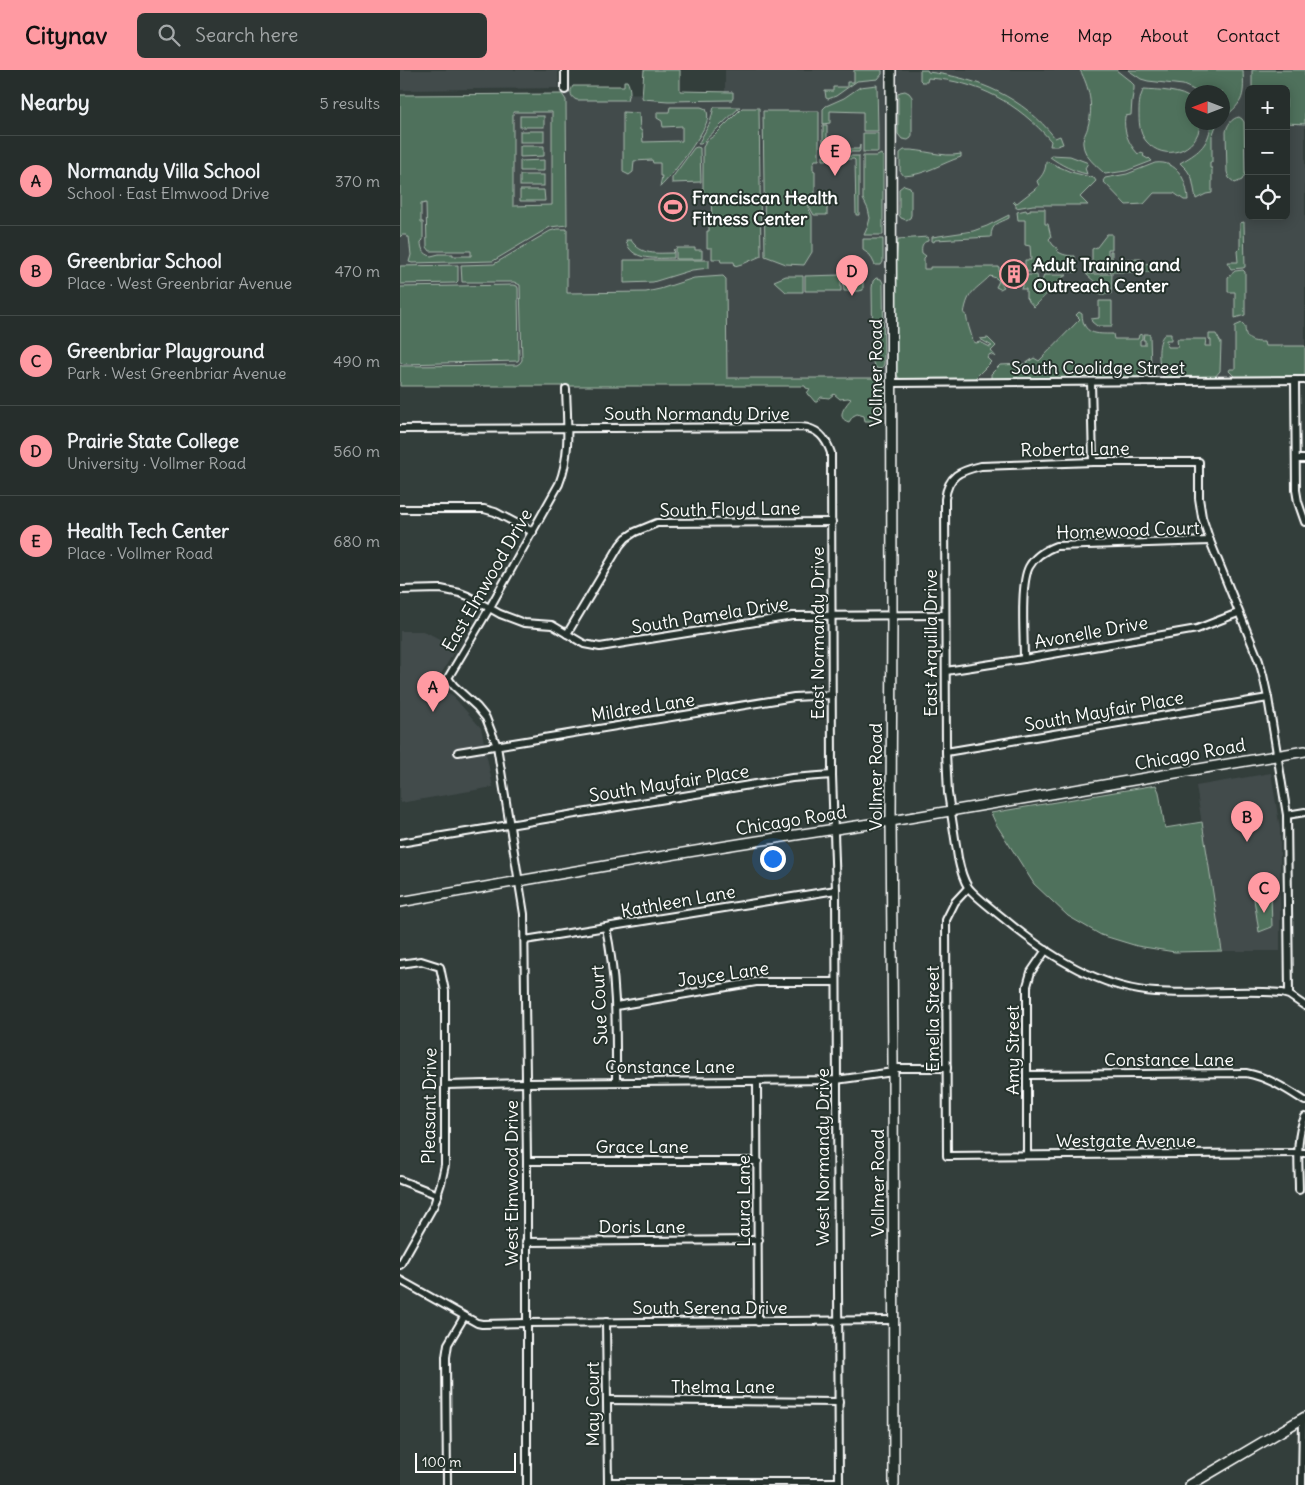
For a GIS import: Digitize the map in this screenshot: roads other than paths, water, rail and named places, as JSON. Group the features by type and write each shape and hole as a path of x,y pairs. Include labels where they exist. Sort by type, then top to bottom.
{"main road":[{"name":"Vollmer Road","path":"891,70 891,821 894,1485"},
{"name":"Chicago Road","path":"400,902 1305,750"},
{"path":"1190,1485 1304,1418"}],"street":[{"path":"565,70 565,90"},
{"path":"1295,380 1296,490 1305,522"},
{"name":"South Coolidge Street","path":"892,383 1305,380"},
{"path":"1091,382 1093,462"},
{"name":"East Elmwood Drive","path":"519,881 497,746 486,718 448,678 533,532 564,473 567,449 566,389"},
{"name":"South Normandy Drive","path":"400,429 801,427 820,433 824,438"},
{"name":"East Normandy Drive","path":"824,438 831,454 833,829"},
{"path":"1296,459 1305,459"},
{"name":"Roberta Lane","path":"954,477 963,470 981,466 1093,462 1200,462 1199,498 1202,517 1210,541"},
{"name":"East Arquilla Drive","path":"954,477 948,485 945,499 946,752 950,811 960,868 968,888"},
{"path":"400,509 484,509 495,512 533,532"},
{"name":"South Floyd Lane","path":"567,634 613,553 626,538 635,532 657,523 832,522"},
{"path":"1210,541 1259,661 1278,755 1288,815 1289,996"},
{"name":"Homewood Court","path":"1024,659 1024,586 1028,567 1044,550 1056,546 1210,541"},
{"name":"South Pamela Drive","path":"400,590 441,589 453,591 468,596 500,614 524,623 552,625 590,646 607,647 793,616 945,616"},
{"name":"Avonelle Drive","path":"946,671 1197,629 1238,613"},
{"name":"Mildred Lane","path":"458,752 794,697 832,695"},
{"name":"South Mayfair Place","path":"946,752 1268,698"},
{"name":"South Mayfair Place","path":"400,843 792,778 832,775"},
{"path":"1288,815 1305,812"},
{"name":"West Normandy Drive","path":"833,829 836,890 839,1483"},
{"name":"West Elmwood Drive","path":"519,881 524,914 525,940 527,1485"},
{"path":"968,888 1046,950 1071,966 1107,982 1156,992 1276,993 1289,996 1305,1006"},
{"name":"Emelia Street","path":"947,1156 946,920 955,902 968,888"},
{"name":"Kathleen Lane","path":"525,940 836,890"},
{"name":"Sue Court","path":"606,928 611,952 616,1006 616,1081"},
{"name":"Amy Street","path":"1027,1155 1028,980 1046,950"},
{"name":"Pleasant Drive","path":"400,964 421,961 440,967 446,991 445,1158 443,1175 438,1195 400,1265"},
{"name":"Joyce Lane","path":"616,1006 756,982 836,982"},
{"name":"Constance Lane","path":"446,1086 525,1082 836,1080 893,1070 946,1068"},
{"name":"Constance Lane","path":"1027,1075 1246,1073 1272,1081 1305,1100"},
{"name":"Laura Lane","path":"757,1081 758,1322"},
{"path":"1299,1190 1302,1153 1299,1138 1305,1117"},
{"name":"Westgate Avenue","path":"947,1156 1302,1153"},
{"name":"Grace Lane","path":"527,1161 758,1161"},
{"path":"400,1180 438,1195"},
{"name":"Doris Lane","path":"526,1242 759,1240"},
{"name":"South Serena Drive","path":"400,1280 464,1317 482,1324 527,1322 894,1320"},
{"path":"447,1485 446,1357 448,1344 464,1317"},
{"name":"May Court","path":"606,1322 608,1484"},
{"name":"Thelma Lane","path":"607,1400 838,1402"},
{"path":"1302,1485 1304,1418"},
{"path":"608,1484 839,1483"}],"place":[{"name":"Health Tech Center","path":"835,176"},
{"name":"Franciscan Health Fitness Center","path":"673,207"},
{"name":"Adult Training and Outreach Center","path":"1014,274"},
{"name":"Prairie State College","path":"852,296"},
{"name":"Normandy Villa School","path":"433,712"},
{"name":"Greenbriar School","path":"1247,842"},
{"name":"Greenbriar Playground","path":"1264,913"}]}
